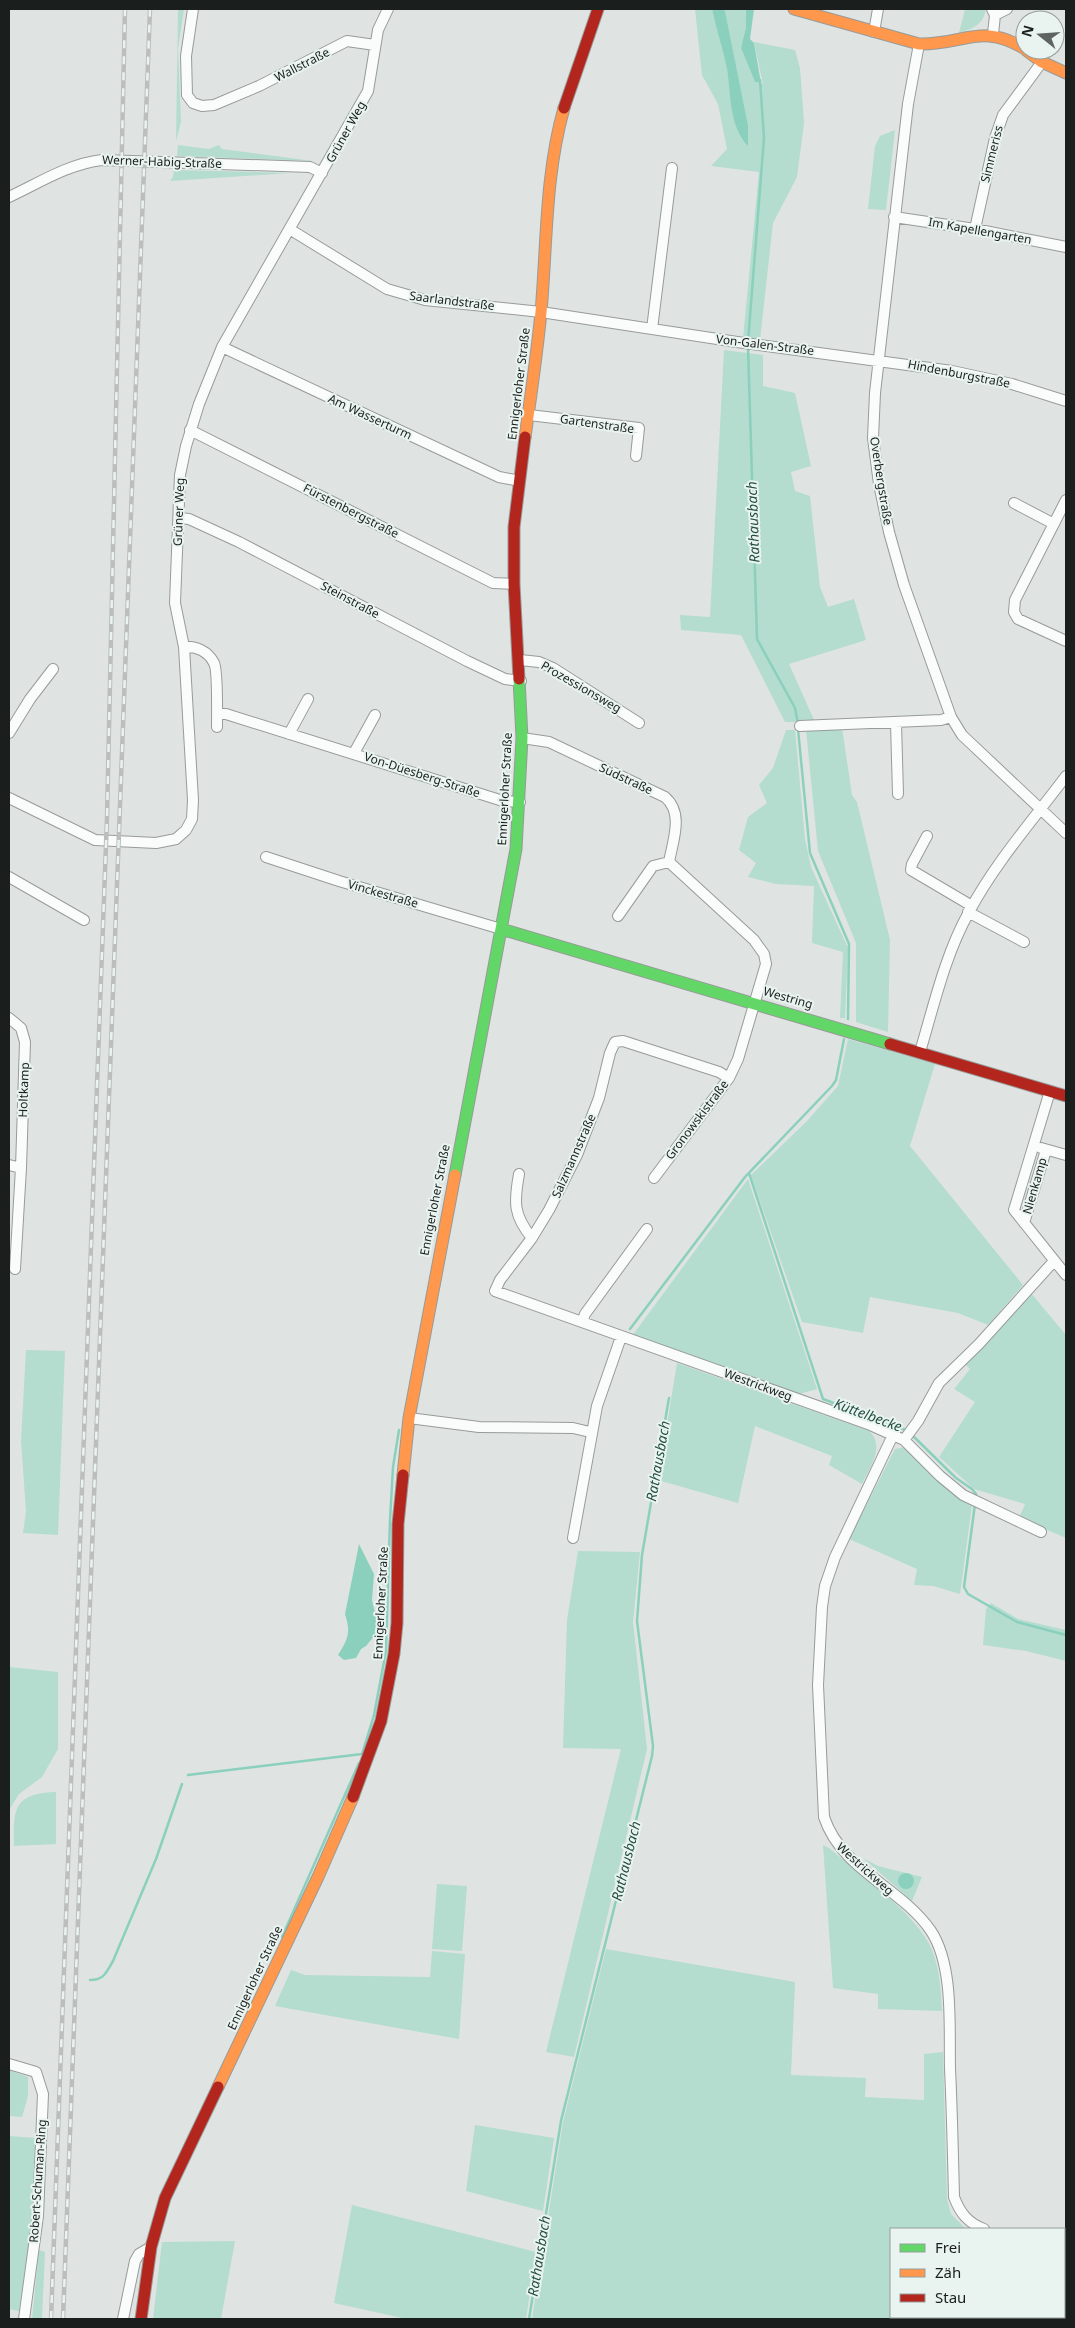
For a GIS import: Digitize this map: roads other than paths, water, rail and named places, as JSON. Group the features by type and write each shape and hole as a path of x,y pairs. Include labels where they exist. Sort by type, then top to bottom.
{"main road":[{"name":"Ennigerloher Straße","path":"141,2319 151,2247 165,2198 318,1877 357,1789 381,1721 395,1647 398,1524 409,1418 516,849 522,738 520,660 514,584 514,527 541,312 546,217 552,169 559,126 598,9"},
{"name":"Ennigerloher Straße","path":"587,46 593,40 607,9"},
{"path":"794,9 918,44 931,45 981,34 993,34 1008,38 1015,43"},
{"path":"1039,60 1066,73"},
{"name":"Westring","path":"501,929 1066,1096"}],"street":[{"name":"Wallstraße","path":"193,9 186,56 187,95 192,103 202,106 214,105 279,77 347,41 375,46"},
{"path":"375,46 378,30 388,9"},
{"path":"874,32 878,9"},
{"path":"993,34 993,12 1007,9"},
{"name":"Overbergstraße","path":"918,44 908,104 894,217 875,393 873,438 879,484 889,532 904,585 950,716 962,735 1040,811 1066,833"},
{"name":"Grüner Weg","path":"9,798 95,840 156,843 172,841 178,838 190,825 193,812 184,648 175,604 180,475 190,430 222,347 291,230 368,92 375,46"},
{"name":"Simmeriss","path":"975,229 995,138 1003,115 1042,62"},
{"name":"Werner-Habig-Straße","path":"9,198 68,168 86,162 102,160 310,167 322,172"},
{"path":"652,329 672,168"},
{"name":"Im Kapellengarten","path":"894,217 975,229 1066,247"},
{"name":"Saarlandstraße","path":"291,230 387,289 405,296 425,300 541,312"},
{"name":"Von-Galen-Straße","path":"541,312 652,329 879,359"},
{"name":"Am Wasserturm","path":"222,347 499,477 520,481"},
{"name":"Hindenburgstraße","path":"879,359 984,377 1066,401"},
{"name":"Gartenstraße","path":"529,415 639,428 636,456"},
{"name":"Fürstenbergstraße","path":"190,430 494,582 514,584"},
{"path":"1066,500 1015,600 1014,612 1018,619 1066,641"},
{"path":"1014,503 1054,524"},
{"name":"Steinstraße","path":"179,518 189,519 239,542 505,679 520,680"},
{"path":"184,648 193,646 206,653 215,663 217,727"},
{"name":"Prozessionsweg","path":"520,660 539,662 553,668 639,723"},
{"path":"9,733 30,699 53,669"},
{"path":"290,734 308,699"},
{"name":"Von-Düesberg-Straße","path":"217,714 226,714 503,800 520,802"},
{"name":"Von-Düesberg-Straße","path":"354,753 375,715"},
{"path":"800,726 941,720 950,716"},
{"path":"896,723 898,794"},
{"name":"Südstraße","path":"522,738 549,742 665,797 672,803 677,819 669,862"},
{"path":"920,1052 947,962 970,909 990,878 1066,776"},
{"path":"927,836 912,864 911,870 1024,942"},
{"name":"Vinckestraße","path":"266,857 339,881 501,929"},
{"path":"618,916 653,866 669,862 754,940 764,954 766,964 754,1003"},
{"path":"9,877 84,920"},
{"name":"Gronowskistraße","path":"654,1178 729,1078 738,1059 754,1003"},
{"name":"Holtkamp","path":"9,1018 22,1028 25,1042 21,1168 15,1269"},
{"name":"Salzmannstraße","path":"495,1292 500,1280 532,1238 564,1182 586,1134 599,1098 610,1053 615,1042 623,1042 719,1072 729,1078"},
{"name":"Nienkamp","path":"1050,1091 1014,1210 1066,1275"},
{"name":"Nienkamp","path":"1033,1146 1066,1156"},
{"name":"Nienkamp","path":"1024,1223 1046,1150"},
{"path":"9,1165 21,1168"},
{"path":"519,1174 515,1210 521,1225 532,1238"},
{"path":"582,1322 585,1314 648,1229"},
{"path":"904,1440 918,1421 939,1383 978,1344 1054,1261"},
{"name":"Westrickweg","path":"495,1292 868,1424 904,1440 963,1495 1041,1532"},
{"path":"573,1538 596,1406 622,1337"},
{"path":"409,1418 480,1427 573,1428 590,1432"},
{"name":"Westrickweg","path":"893,1436 835,1557 825,1586 822,1607 818,1686 824,1817 829,1833 838,1845 859,1866 912,1910 931,1931 940,1949 946,1976 948,2005 954,2197 959,2210 968,2220 982,2228"},
{"name":"Robert-Schuman-Ring","path":"9,2064 36,2072 43,2094 38,2216 24,2319"},
{"path":"123,2319 135,2261 139,2254 151,2247"}],"waterway":[{"name":"Rathausbach","path":"748,342 764,138 760,80"},
{"name":"Rathausbach","path":"748,347 757,639 795,708 798,724"},
{"name":"Rathausbach","path":"798,729 810,853 849,944 848,1019"},
{"name":"Rathausbach","path":"630,1329 745,1177 832,1086 836,1080 844,1039"},
{"name":"Küttelbecke","path":"749,1173 823,1399 908,1431"},
{"name":"Rathausbach","path":"529,2319 561,2121 652,1756 653,1746 637,1621 642,1555 669,1398"},
{"path":"188,1775 362,1754 374,1715 386,1651 393,1467 399,1430"},
{"name":"Küttelbecke","path":"912,1435 956,1478 972,1489 976,1494 976,1499"},
{"name":"Küttelbecke","path":"975,1504 964,1587 968,1594 1017,1622 1066,1635"},
{"path":"282,1937 359,1763"},
{"path":"90,1980 102,1977 113,1961 156,1859 182,1784"}],"railway":[{"path":"51,2319 107,818 125,9"},
{"path":"63,2319 150,9"}]}
